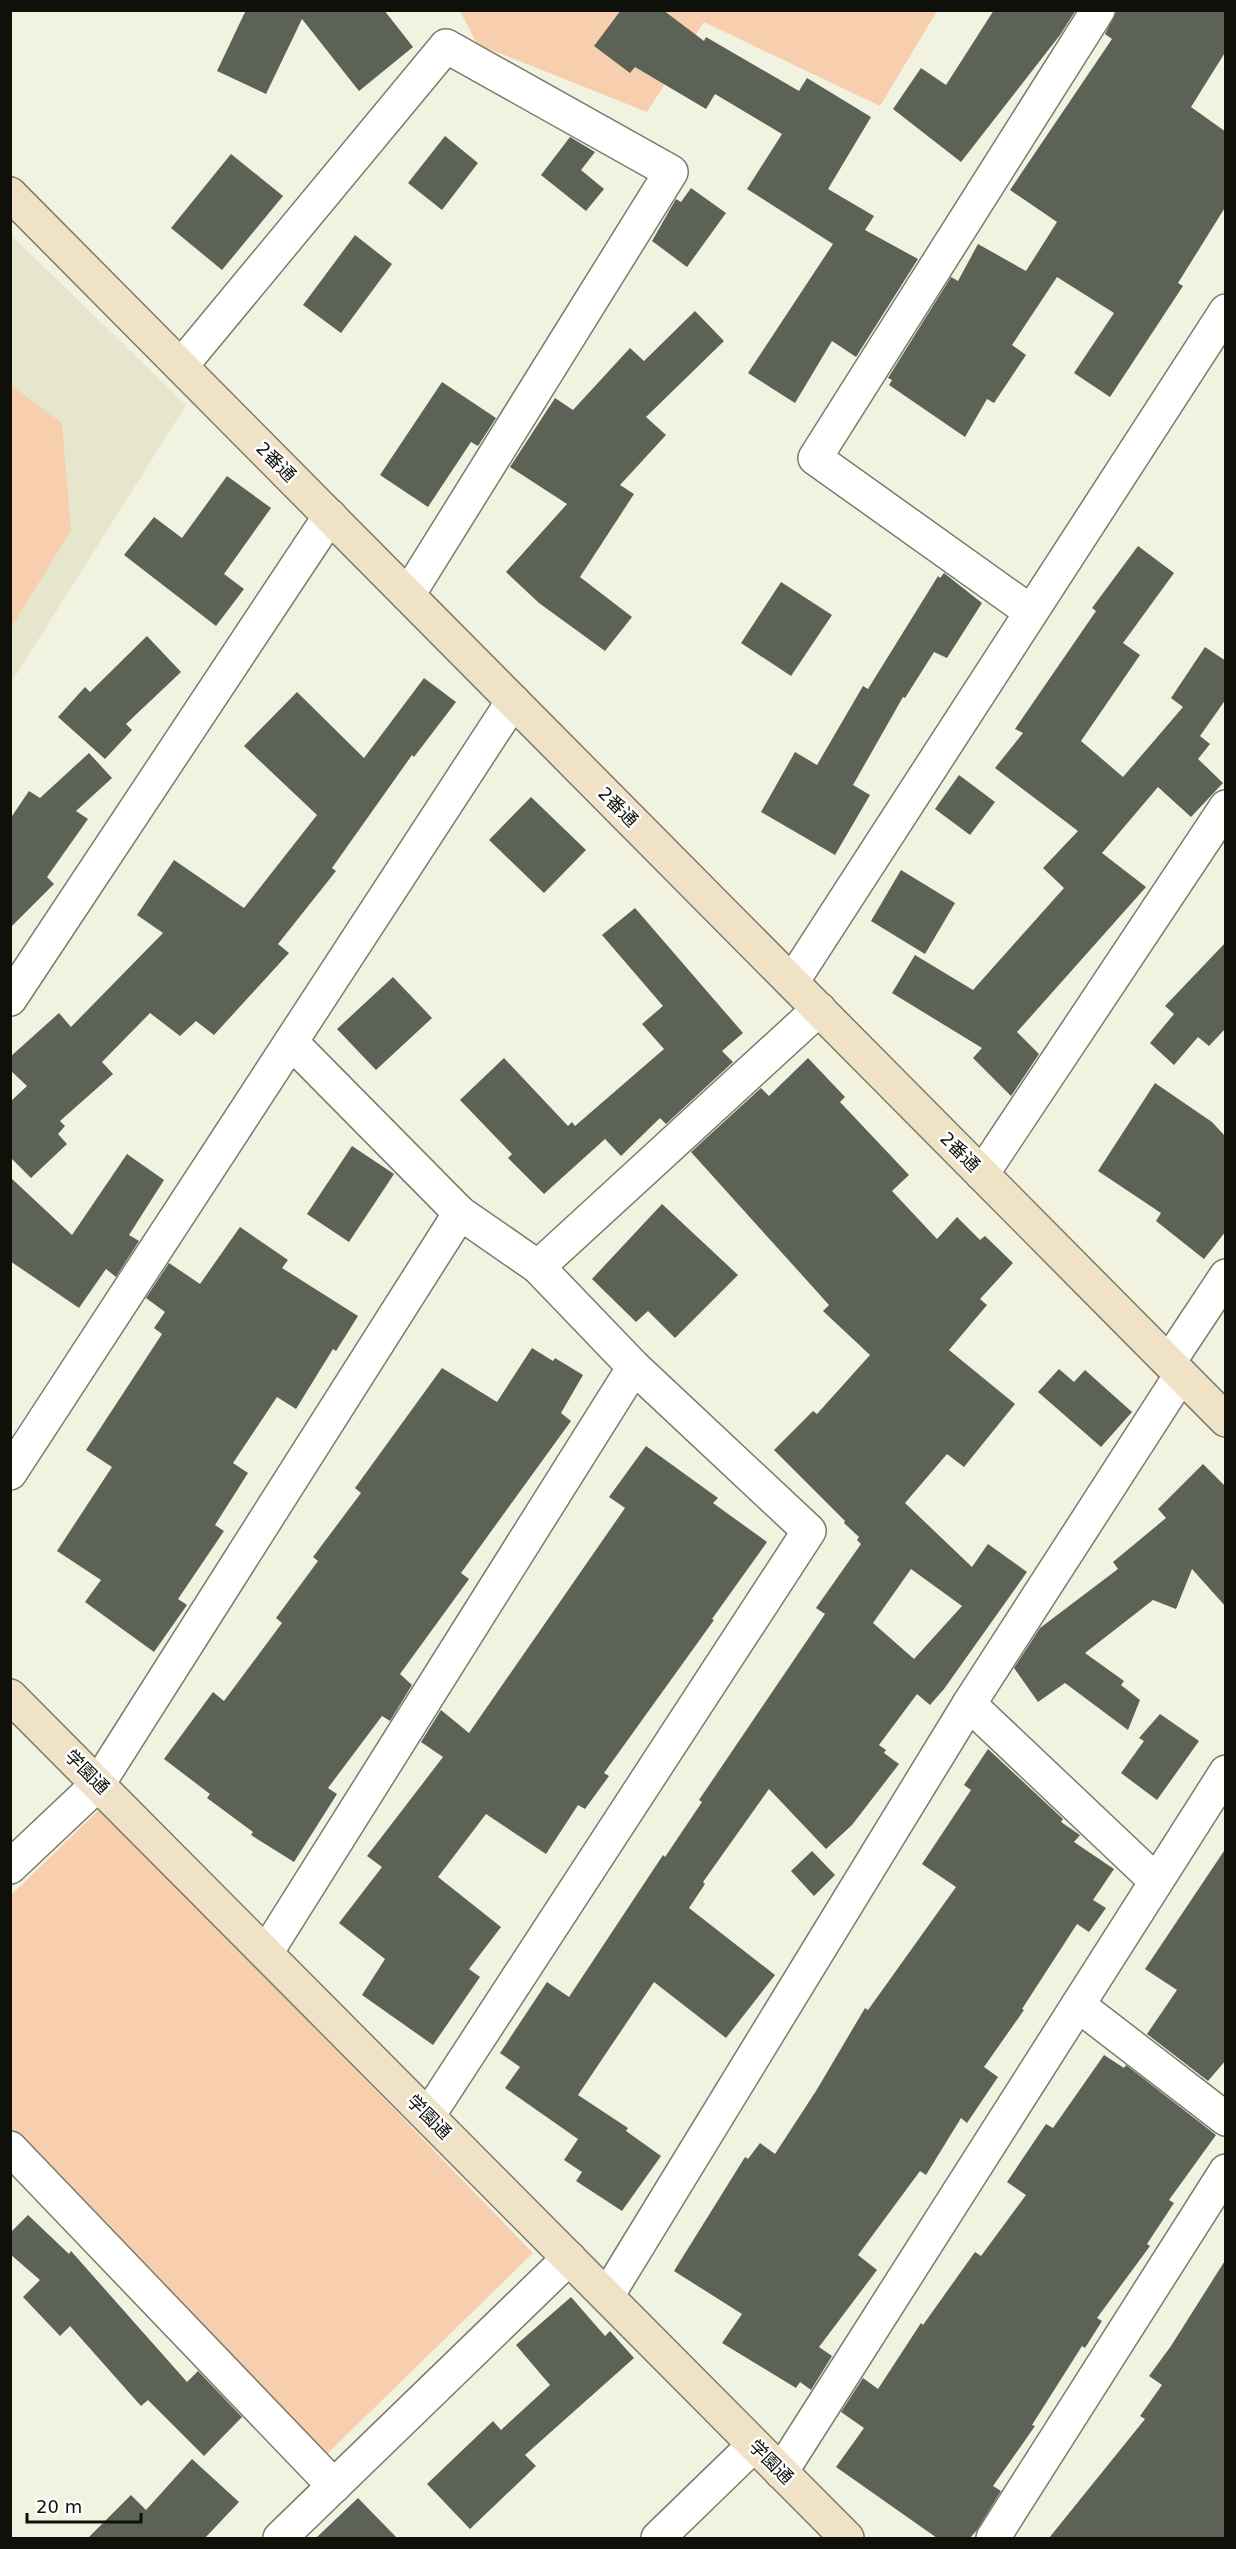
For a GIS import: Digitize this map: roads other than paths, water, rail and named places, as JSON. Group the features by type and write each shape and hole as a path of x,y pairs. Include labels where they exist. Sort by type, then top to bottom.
{"street":[{"path":"1031,612 815,458 1098,10"},
{"path":"181,366 446,46 671,172 408,595"},
{"name":"2番通","path":"10,194 1226,1420"},
{"path":"792,982 1226,311"},
{"path":"10,999 330,516"},
{"path":"10,1473 513,701"},
{"path":"982,1174 1226,807"},
{"path":"538,1267 819,1010"},
{"path":"291,1042 460,1213 538,1267 634,1367 809,1531 428,2116"},
{"path":"10,1867 98,1784 460,1213"},
{"path":"607,2296 1175,1369 1226,1276"},
{"path":"266,1953 634,1367"},
{"name":"学園通","path":"10,1696 848,2538"},
{"path":"969,1704 1156,1881"},
{"path":"781,2472 1226,1772"},
{"path":"1078,2005 1226,2119"},
{"path":"10,2148 334,2486"},
{"path":"993,2538 1226,2171"},
{"path":"280,2538 569,2258"},
{"path":"658,2538 754,2445"}]}
